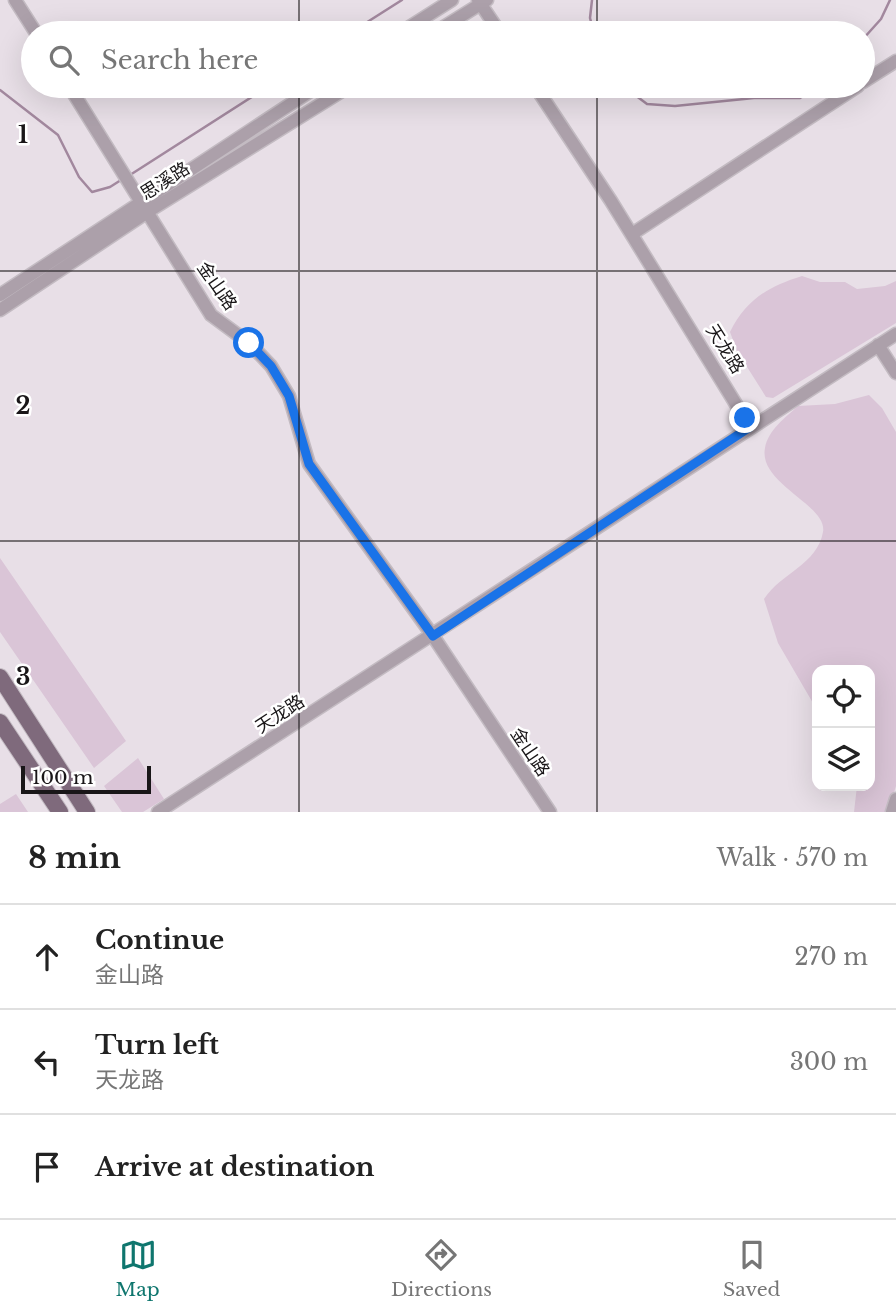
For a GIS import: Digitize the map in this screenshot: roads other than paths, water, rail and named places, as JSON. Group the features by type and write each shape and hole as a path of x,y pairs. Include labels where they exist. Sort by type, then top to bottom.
{"main road":[{"path":"0,677 87,812"},
{"path":"0,722 60,812"}],"street":[{"path":"15,0 28,21"},
{"path":"419,21 452,0"},
{"path":"452,21 482,1 493,21"},
{"path":"875,74 896,61"},
{"name":"金山路","path":"77,98 211,314 249,343 271,366 289,396 309,464 433,636 550,812"},
{"name":"思溪路","path":"0,295 299,98"},
{"name":"思溪路","path":"0,310 149,211 331,98"},
{"name":"天龙路","path":"158,812 433,636 750,427 632,234 543,98"},
{"path":"632,234 840,98"},
{"path":"750,427 896,334"},
{"path":"878,345 896,373"},
{"path":"892,812 896,799"}],"waterway":[{"path":"369,21 402,0"},
{"path":"591,21 592,0"},
{"path":"875,26 890,0"},
{"path":"0,90 58,135 79,177 92,192 110,187 121,180"},
{"path":"130,175 250,98"},
{"path":"639,98 647,104 675,106 754,98"},
{"path":"754,98 800,98"}]}
